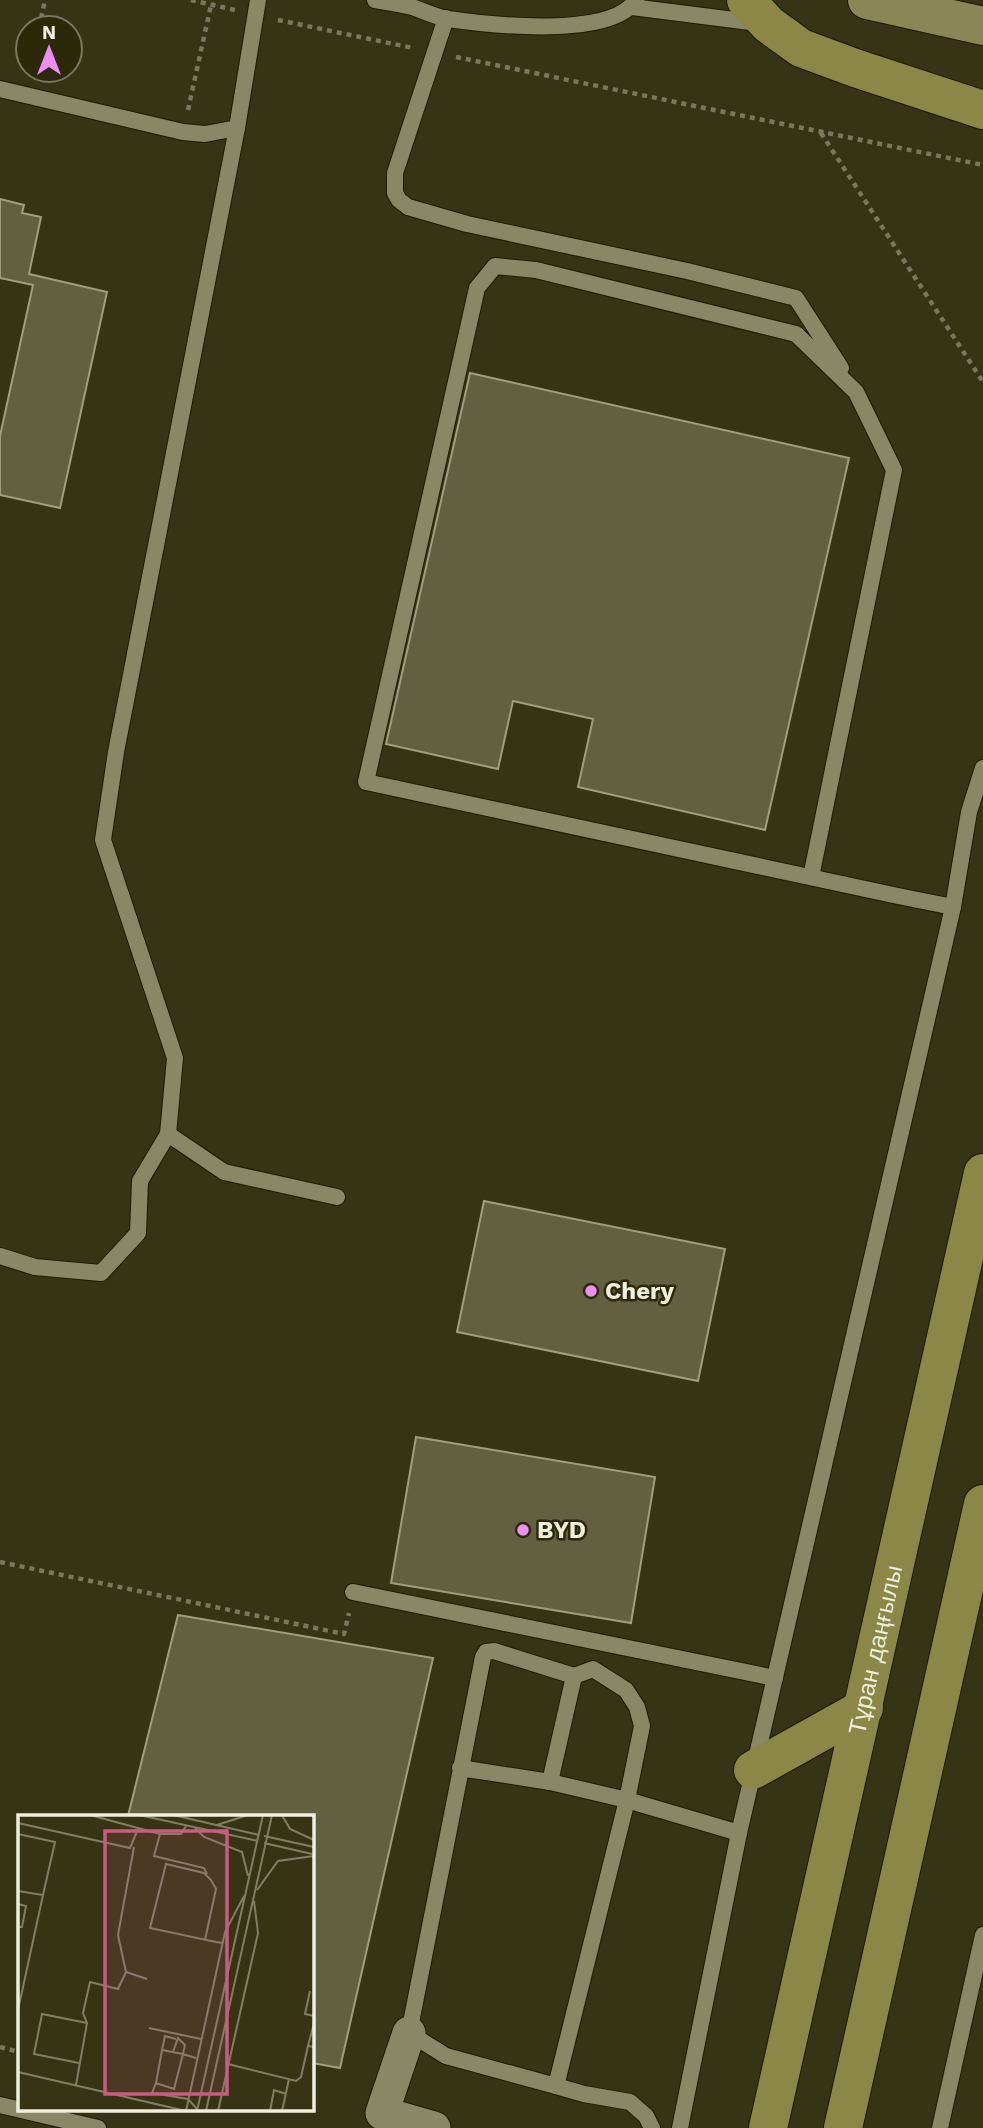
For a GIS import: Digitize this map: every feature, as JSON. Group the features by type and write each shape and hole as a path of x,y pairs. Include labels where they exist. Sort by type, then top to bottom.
{"main road":[{"path":"757,12 801,48 983,110"},
{"name":"Тұран даңғылы","path":"768,2128 983,1173"},
{"path":"843,2128 983,1504"},
{"path":"753,1770 864,1708"}],"street":[{"path":"867,0 983,26"},
{"path":"409,2033 382,2113 434,2128"}],"lane":[{"path":"375,0 446,18 535,26 580,25 614,18 634,3 757,12"},
{"path":"0,1256 35,1267 102,1273 138,1233 140,1181 168,1135 175,1058 103,840 116,752 237,128 257,8"},
{"path":"446,18 395,173 395,193 399,200 408,207 467,224 687,271 796,298 856,391 894,470 811,877"},
{"path":"0,89 183,132 205,134 237,128"},
{"path":"856,391 796,334 536,270 495,267 477,288 366,782 953,907"},
{"path":"680,2128 753,1770 953,907 969,813 983,768"},
{"path":"168,1135 224,1172 337,1197"},
{"path":"353,1592 775,1678"},
{"path":"556,2085 627,1800 642,1726 637,1707 626,1690 593,1669 574,1676 494,1651 486,1652 460,1768 409,2033 446,2056 584,2094 630,2102 646,2116 652,2128"},
{"path":"551,1782 574,1676"},
{"path":"460,1768 551,1782 627,1800 739,1833"},
{"path":"940,2128 983,1935"},
{"path":"0,2105 18,2109"},
{"path":"21,2110 98,2128"}],"path":[{"path":"191,0 211,5 257,8 435,53 983,165"},
{"path":"183,132 211,5"},
{"path":"820,132 983,382"},
{"path":"0,1562 344,1634 353,1592"},
{"path":"0,2047 18,2052"}],"building":[{"path":"0,199 24,205 22,213 41,217 29,274 107,292 60,508 0,495 0,436 33,285 0,278"},
{"path":"470,373 849,458 765,830 578,787 593,719 513,701 498,769 386,744"},
{"name":"Chery","path":"484,1201 725,1249 698,1381 457,1332"},
{"name":"BYD","path":"416,1437 655,1477 631,1623 391,1583"},
{"path":"178,1615 433,1658 340,2068 313,2063 313,1815 128,1815"}],"place":[{"name":"Chery","path":"591,1291"},
{"name":"BYD","path":"523,1530"}]}
